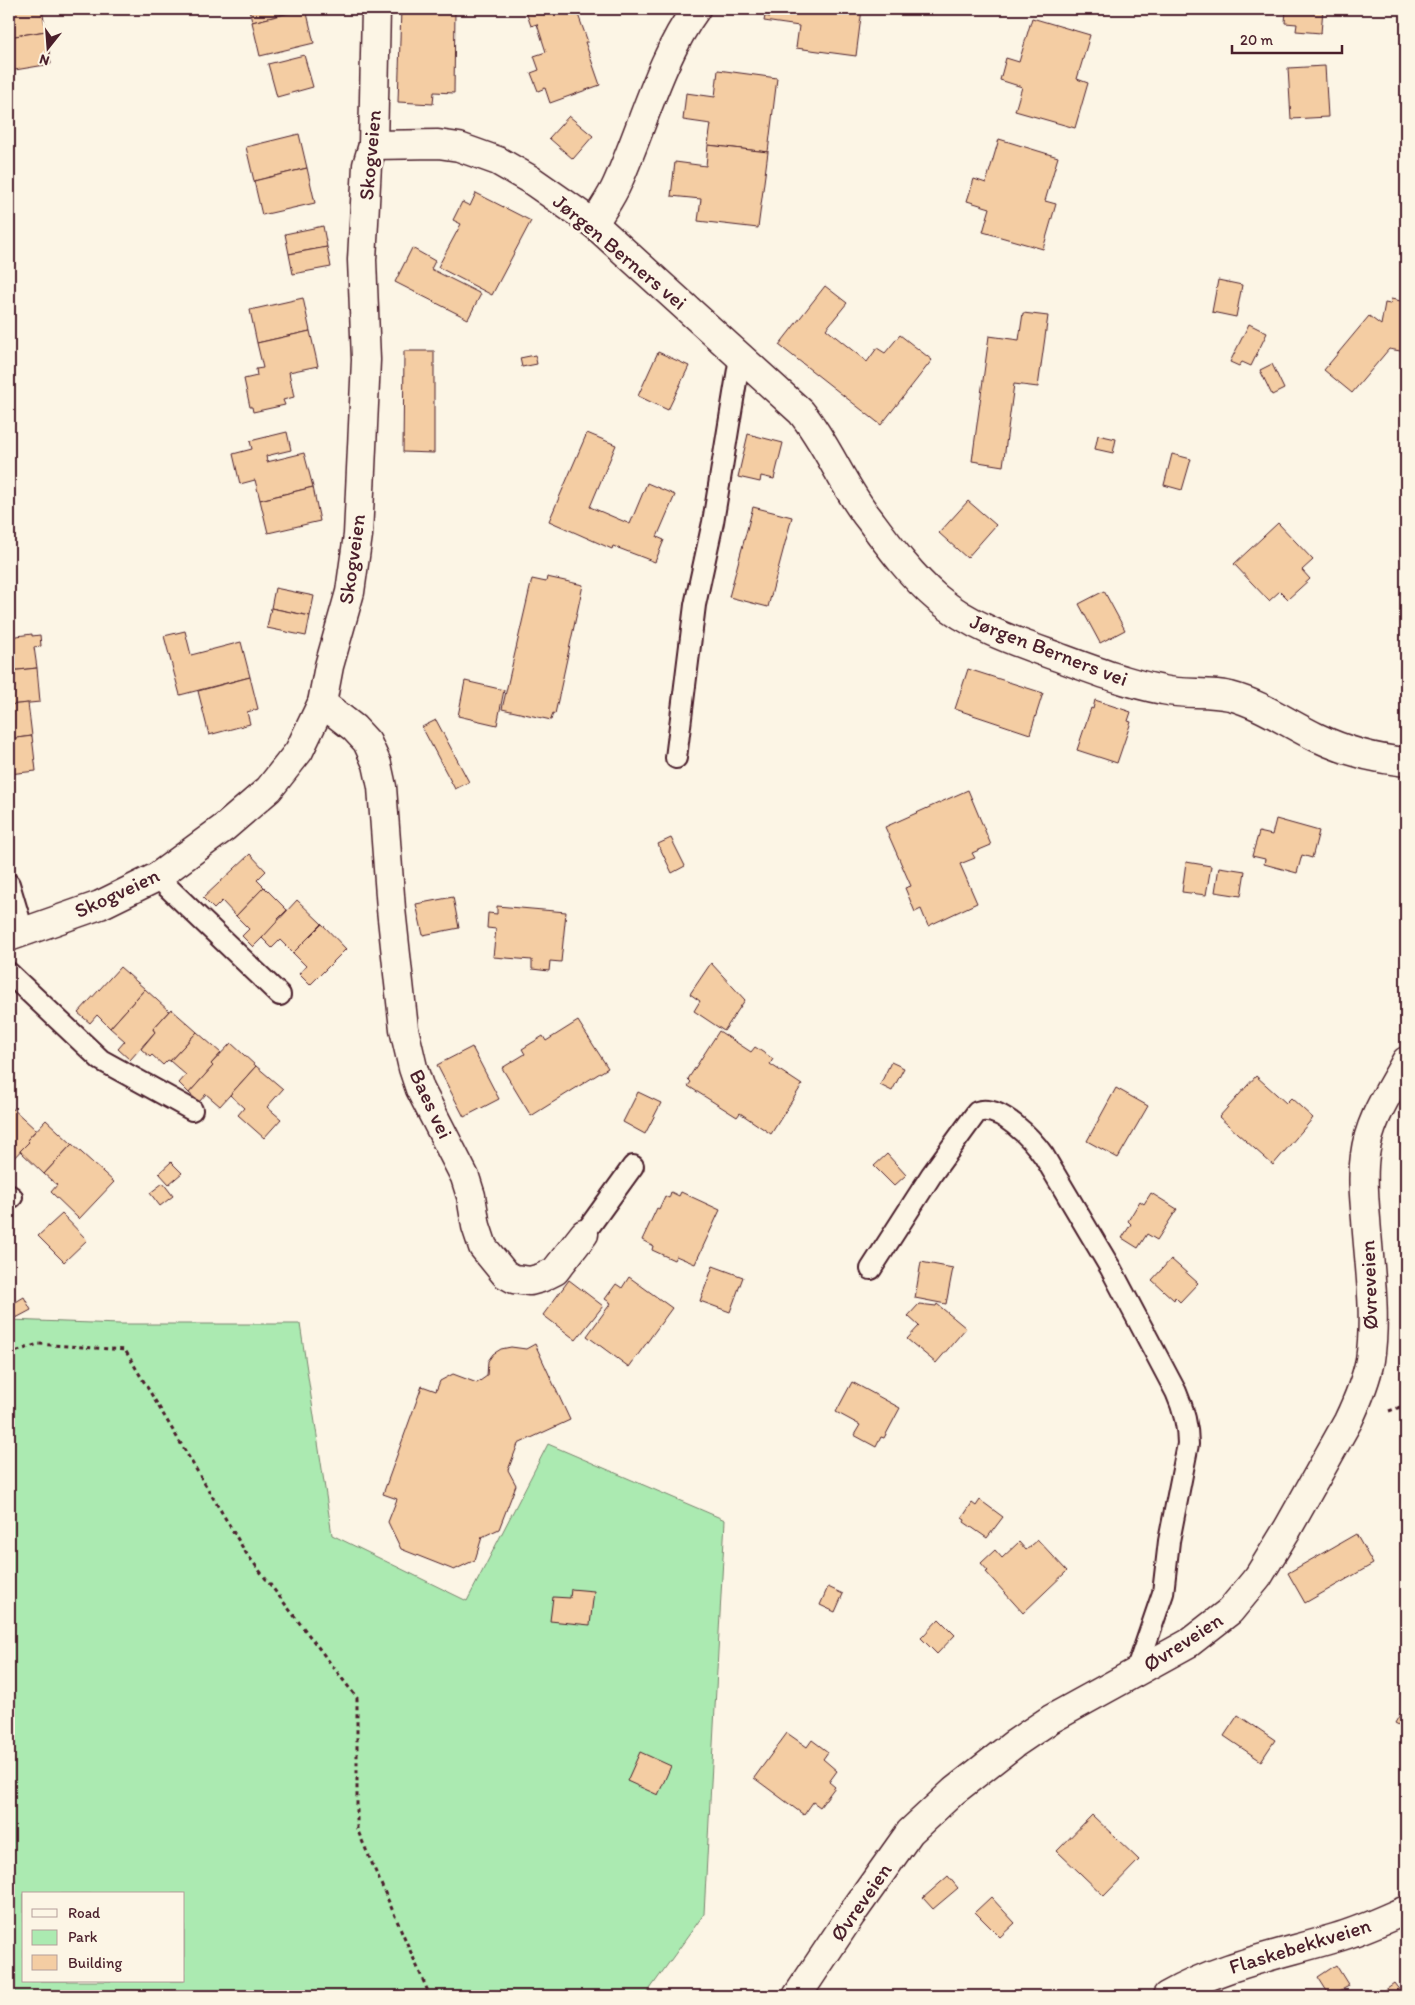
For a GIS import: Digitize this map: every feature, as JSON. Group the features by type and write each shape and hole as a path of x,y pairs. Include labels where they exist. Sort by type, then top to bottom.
{"street":[{"name":"Skogveien","path":"16,934 100,905 157,877 225,827 269,789 299,751 322,703 329,666 350,592 358,535 366,360 362,260 368,165 373,145 376,9"},
{"path":"594,224 616,186 674,46 696,9"},
{"name":"Jørgen Berners vei","path":"373,145 438,144 459,147 498,161 531,180 594,224 801,412 812,424 836,468 868,518 906,565 936,597 962,617 1009,639 1113,678 1164,691 1193,694 1212,693 1231,696 1260,707 1333,744 1389,760 1406,762"},
{"name":"Baes vei","path":"322,703 354,728 367,742 377,764 382,788 391,909 404,1029 420,1089 465,1177 471,1196 476,1226 483,1247 504,1274 514,1279 530,1280 541,1278 554,1271 584,1234"},
{"name":"Øvreveien","path":"797,1996 910,1832 954,1791 1014,1744 1052,1719 1203,1632 1230,1610 1258,1577 1348,1421 1357,1402 1370,1361 1372,1285 1363,1173 1365,1153 1377,1114 1406,1061"},
{"name":"Flaskebekkveien","path":"1167,1996 1195,1980 1228,1968 1338,1937 1406,1910"}],"lane":[{"path":"676,758 696,605 713,522 740,357"},
{"path":"157,877 280,995"},
{"path":"9,884 16,934"},
{"path":"9,973 101,1060 192,1110"},
{"path":"871,1268 932,1174 977,1112 983,1110 1006,1118 1032,1139 1111,1269 1176,1392 1185,1413 1188,1444 1169,1541 1163,1593 1136,1672"},
{"name":"Baes vei","path":"584,1234 633,1166"}],"path":[{"path":"9,1354 38,1344 125,1350 246,1553 357,1698 357,1829 430,1996"}],"green space":[{"path":"9,1320 120,1324 300,1324 332,1535 467,1601 548,1444 725,1520 704,1914 645,1996 9,1996"}],"building":[{"path":"9,9 42,9 46,31 9,37"},
{"path":"249,9 306,9 252,22"},
{"path":"306,9 314,43 260,56 252,22"},
{"path":"401,9 455,9 454,93 434,92 433,104 398,102"},
{"path":"525,9 576,9 588,42 585,42 600,85 550,103 545,88 538,91 531,73 539,70 534,56 546,52 537,24 531,26"},
{"path":"772,9 862,9 856,56 796,48 799,26 764,21 765,16 770,17"},
{"path":"1286,9 1323,9 1321,33 1296,31 1297,24 1285,23"},
{"path":"1032,18 1090,35 1077,79 1088,83 1075,128 1015,111 1022,87 1000,80 1006,58 1019,62"},
{"path":"46,31 51,64 9,71 9,37"},
{"path":"304,55 313,87 277,97 268,64"},
{"path":"1325,66 1328,117 1291,119 1288,68"},
{"path":"718,70 777,78 768,152 708,145 711,124 683,120 686,93 715,97"},
{"path":"12,86 15,106 9,107 9,87"},
{"path":"569,116 593,136 573,159 549,138"},
{"path":"299,134 307,168 254,181 246,147"},
{"path":"999,139 1058,157 1045,201 1056,204 1043,249 983,232 990,208 967,201 974,179 986,183"},
{"path":"708,145 768,152 758,228 698,221 701,199 671,196 675,162 706,166"},
{"path":"307,168 315,203 262,215 254,181"},
{"path":"476,193 531,221 492,295 438,267 461,224 453,220 462,202 470,206"},
{"path":"323,226 327,247 289,254 285,234"},
{"path":"327,247 331,267 293,274 289,254"},
{"path":"412,248 435,261 431,269 481,294 468,319 395,282"},
{"path":"1218,280 1242,285 1236,317 1212,312"},
{"path":"825,286 847,303 826,329 867,362 877,348 885,353 900,335 932,360 881,425 779,345"},
{"path":"303,298 310,331 257,343 250,310"},
{"path":"1391,299 1406,302 1406,352 1389,349 1352,393 1324,370 1369,316 1381,325 1385,303 1390,304"},
{"path":"1023,313 1048,316 1038,387 1014,384 1003,466 972,461 989,336 1019,340"},
{"path":"1249,324 1267,333 1251,366 1242,362 1239,366 1230,362"},
{"path":"310,331 318,366 289,372 294,397 283,400 285,405 253,412 252,407 250,407 244,379 257,376 256,369 263,368 257,343"},
{"path":"404,351 434,351 434,453 403,452"},
{"path":"658,352 689,366 668,410 638,396"},
{"path":"535,355 537,364 522,367 520,358"},
{"path":"1272,364 1284,389 1272,395 1260,370"},
{"path":"287,432 291,450 266,456 267,462 304,453 313,487 260,500 255,480 240,484 233,454 252,449 250,441"},
{"path":"587,433 616,445 590,507 630,524 647,483 675,495 657,537 664,540 655,562 613,546 612,549 549,521"},
{"path":"748,434 783,443 774,479 761,476 760,482 738,477"},
{"path":"1098,435 1116,439 1113,453 1095,449"},
{"path":"1172,454 1191,459 1182,490 1164,485"},
{"path":"313,487 320,521 268,533 260,500"},
{"path":"968,501 996,525 967,558 939,533"},
{"path":"753,507 792,517 768,607 729,597"},
{"path":"1278,523 1313,560 1302,570 1310,579 1288,599 1280,591 1269,601 1234,564"},
{"path":"547,577 583,585 555,714 553,713 551,720 502,709 532,579 546,582"},
{"path":"275,588 314,596 310,616 271,608"},
{"path":"1104,591 1125,630 1100,643 1079,604"},
{"path":"271,608 310,616 306,636 267,628"},
{"path":"185,631 191,655 241,642 250,677 180,695 164,636"},
{"path":"32,634 32,636 40,635 41,646 34,647 37,668 9,671 9,637"},
{"path":"37,668 40,702 9,705 9,671"},
{"path":"968,669 1043,693 1030,734 955,709"},
{"path":"250,677 258,709 247,712 250,724 209,735 198,691"},
{"path":"465,681 504,690 497,725 458,716"},
{"path":"1095,700 1131,712 1128,721 1131,722 1117,763 1077,750"},
{"path":"28,703 32,736 9,739 9,705"},
{"path":"436,720 469,782 455,789 422,727"},
{"path":"32,736 36,771 9,774 9,739"},
{"path":"968,790 991,845 972,853 975,858 960,864 977,903 928,926 921,909 915,912 905,888 911,886 885,827"},
{"path":"1276,819 1319,831 1312,858 1302,855 1297,873 1264,864 1265,859 1252,856 1259,832 1272,835"},
{"path":"671,838 685,866 672,873 658,844"},
{"path":"250,854 266,871 257,880 264,887 236,916 222,901 214,909 203,898"},
{"path":"1186,862 1211,866 1206,895 1182,892"},
{"path":"1219,867 1245,871 1241,896 1215,892"},
{"path":"264,887 287,910 278,919 280,920 253,947 242,936 249,929 236,916"},
{"path":"453,897 459,928 423,935 416,904"},
{"path":"297,900 322,924 293,953 280,940 272,948 262,938"},
{"path":"497,906 566,912 561,962 550,961 549,971 532,969 532,960 493,957 496,929 487,928 488,913 497,914"},
{"path":"322,924 346,949 310,985 299,974 306,966 293,953"},
{"path":"711,963 745,1000 724,1031 694,1011 700,1001 690,994"},
{"path":"120,967 145,989 110,1028 97,1015 90,1023 78,1013"},
{"path":"145,989 169,1011 153,1029 155,1032 130,1060 118,1049 125,1041 110,1028"},
{"path":"171,1009 197,1032 170,1061 168,1060 163,1065 152,1055 150,1057 141,1049 155,1032 153,1029"},
{"path":"578,1021 608,1068 531,1116 502,1068 525,1054 522,1049 543,1036 546,1041"},
{"path":"719,1031 751,1052 755,1047 773,1059 770,1064 802,1085 771,1134 740,1113 737,1117 688,1086 691,1082 688,1079"},
{"path":"197,1032 221,1053 211,1064 213,1066 189,1093 179,1083 186,1075 170,1061"},
{"path":"231,1043 256,1066 220,1106 206,1094 199,1102 189,1093 213,1066 211,1064"},
{"path":"472,1047 499,1099 464,1117 437,1065"},
{"path":"891,1062 904,1068 892,1091 880,1085"},
{"path":"256,1066 283,1089 267,1107 281,1119 264,1138 238,1115 244,1108 230,1095"},
{"path":"1256,1076 1286,1103 1291,1098 1313,1118 1273,1165 1219,1117"},
{"path":"1116,1088 1148,1106 1118,1158 1087,1141"},
{"path":"638,1092 661,1103 645,1134 623,1122"},
{"path":"11,1107 36,1130 27,1140 29,1142 9,1163 9,1110"},
{"path":"46,1120 72,1144 44,1174 20,1151 29,1142 27,1140"},
{"path":"72,1144 114,1182 79,1219 51,1192 57,1185 44,1174"},
{"path":"887,1154 906,1175 894,1186 874,1166"},
{"path":"171,1162 182,1173 169,1184 159,1173"},
{"path":"163,1183 173,1196 160,1206 150,1193"},
{"path":"671,1192 679,1196 681,1192 720,1210 695,1264 676,1256 674,1260 652,1250 653,1246 642,1240 657,1208 659,1209 665,1196 669,1198"},
{"path":"1151,1193 1177,1209 1157,1240 1147,1234 1138,1248 1122,1238 1131,1224 1128,1221 1140,1201 1144,1204"},
{"path":"62,1214 87,1240 64,1262 38,1236"},
{"path":"1171,1259 1198,1283 1180,1302 1175,1297 1174,1300 1152,1280"},
{"path":"921,1262 953,1268 946,1304 915,1298"},
{"path":"713,1266 743,1277 730,1312 700,1301"},
{"path":"629,1277 672,1308 629,1367 587,1336 611,1303 605,1299 616,1284 622,1288"},
{"path":"569,1280 603,1306 576,1340 543,1315"},
{"path":"24,1297 31,1310 16,1318 9,1306"},
{"path":"919,1304 936,1306 937,1304 966,1328 936,1363 907,1339 919,1326 908,1316"},
{"path":"535,1344 570,1420 518,1444 508,1470 516,1485 499,1529 482,1537 475,1560 454,1570 401,1549 388,1522 397,1499 383,1494 422,1386 436,1391 440,1381 453,1374 477,1383 487,1376 488,1361 493,1354 501,1349 511,1347 526,1349"},
{"path":"852,1382 900,1408 884,1438 881,1437 876,1447 854,1435 860,1425 836,1412"},
{"path":"980,1500 1003,1517 987,1538 964,1522 965,1520 962,1518 972,1503 976,1506"},
{"path":"1356,1534 1373,1564 1305,1603 1288,1573"},
{"path":"1038,1540 1067,1571 1023,1613 986,1572 988,1571 981,1563 995,1550 1002,1558 1019,1542 1026,1550"},
{"path":"828,1587 843,1594 835,1612 820,1605"},
{"path":"571,1589 594,1591 590,1625 550,1621 553,1597 570,1598"},
{"path":"939,1619 955,1635 937,1654 921,1638"},
{"path":"1406,1704 1406,1729 1395,1723"},
{"path":"1238,1715 1275,1740 1261,1761 1224,1736"},
{"path":"787,1733 807,1747 812,1740 828,1752 823,1759 837,1771 829,1782 835,1787 820,1807 813,1802 804,1815 754,1778"},
{"path":"640,1752 671,1766 658,1795 627,1781"},
{"path":"1092,1815 1139,1860 1104,1896 1057,1851"},
{"path":"948,1876 958,1888 933,1909 923,1898"},
{"path":"991,1897 1015,1923 1000,1937 975,1912"},
{"path":"1336,1965 1349,1986 1330,1996 1318,1977"},
{"path":"1394,1983 1404,1996 1376,1996"}]}
